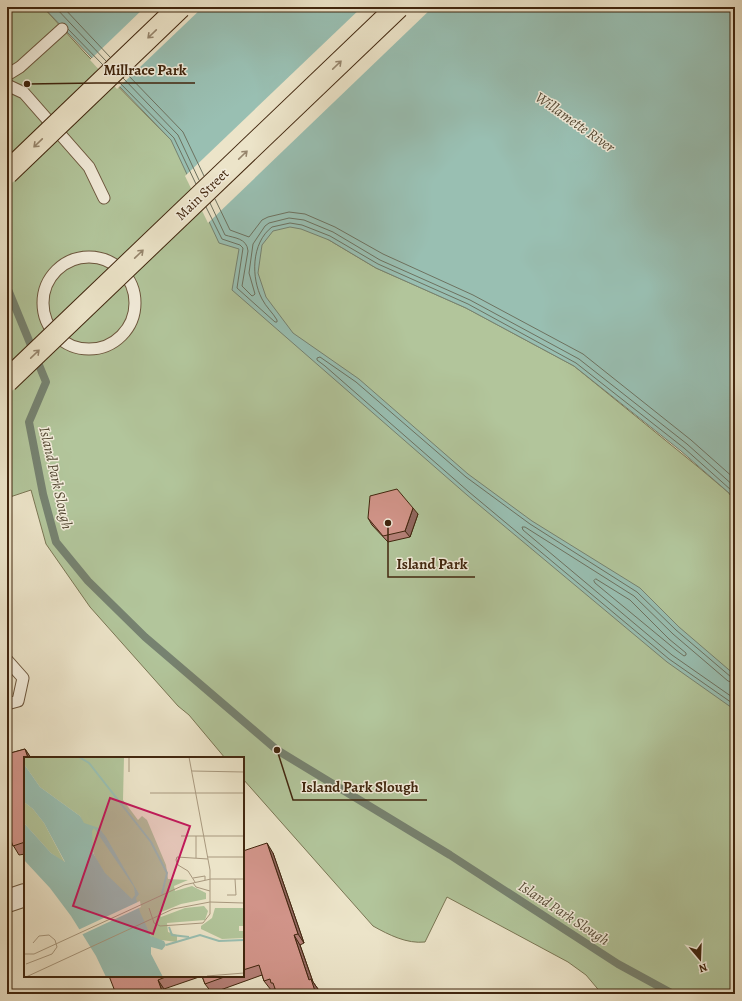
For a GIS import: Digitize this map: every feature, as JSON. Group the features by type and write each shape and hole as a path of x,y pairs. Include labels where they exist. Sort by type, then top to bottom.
{"main road":[{"path":"7,173 180,7"},
{"name":"Main Street","path":"7,381 398,7"}],"street":[{"path":"7,901 24,895"}],"lane":[{"path":"7,75 20,67 62,29"},
{"path":"7,85 24,93 89,167 104,198"},
{"path":"85,256 98,257 111,261 122,269 130,279 135,292 136,305 134,318 128,330 107,346 94,349 80,349 57,337 49,326 44,314 42,301 45,288 51,276 60,266 72,259 85,256"},
{"path":"7,660 23,678 18,701 7,704"}],"green space":[{"path":"7,7 43,7 85,53 171,140 376,268 466,308 574,366 729,493 735,503 735,994 602,994 586,975 568,962 447,897 425,942 412,942 392,936 373,926 244,780 244,757 224,757 189,715 178,706 90,607 46,544 31,490 7,498"}],"water":[{"name":"Willamette River","path":"43,7 735,7 735,503 729,493 681,451 574,366 466,308 376,268 329,240 301,229 290,227 273,231 262,245 258,273 266,297 293,333 359,379 468,474 532,521 640,588 679,627 735,675 735,710 667,662 467,495 232,290 239,249 219,243 171,140"}],"pier":[{"path":"145,7 203,7 117,89 90,60"},
{"path":"362,7 433,7 208,223 185,176"}],"building":[{"path":"397,489 413,508 405,531 383,536 368,518 370,496"},
{"path":"25,749 28,757 24,757 24,842 13,846 9,835 7,835 7,754"},
{"path":"267,843 298,934 294,935 309,980 311,979 316,994 277,994 270,979 264,981 259,965 244,970 244,851"},
{"path":"109,977 166,977 158,980 163,994 116,994"},
{"path":"202,977 224,977 205,984"}],"waterway":[{"name":"Island Park Slough","path":"7,287 46,382 29,422 43,494 56,542 88,581 145,637 277,750 450,855 618,964 673,994"}],"place":[{"name":"Millrace Park","path":"27,84"},
{"name":"Island Park","path":"388,523"},
{"name":"Island Park Slough","path":"277,750"}]}
